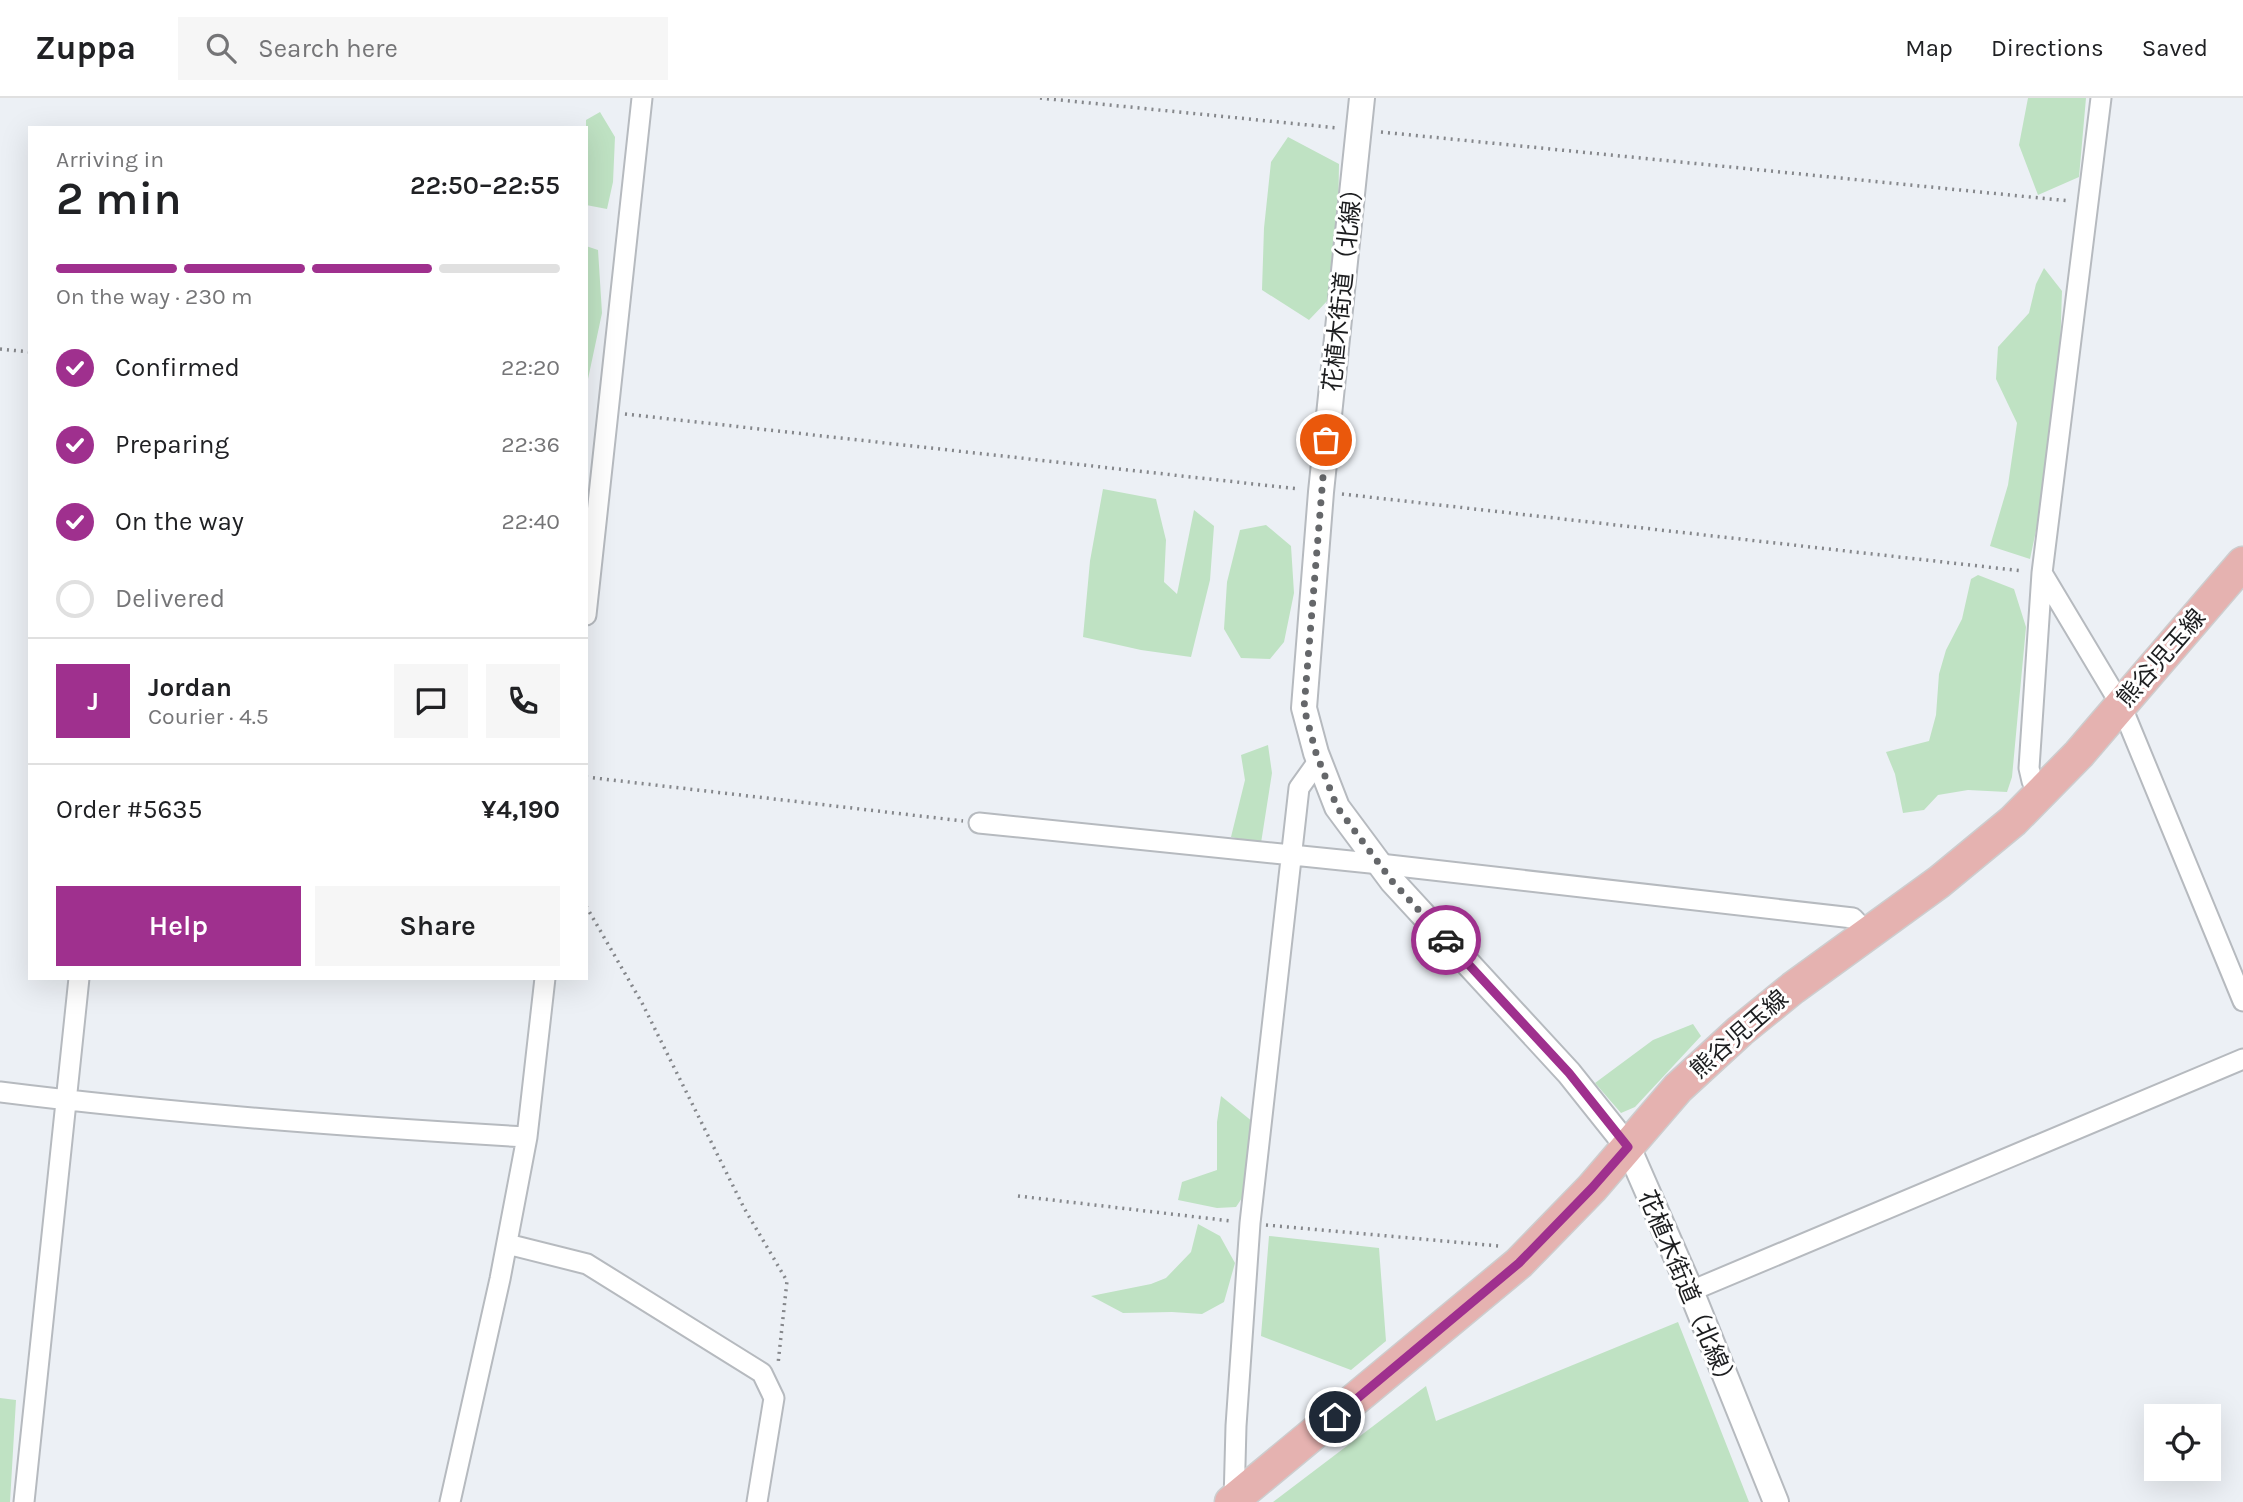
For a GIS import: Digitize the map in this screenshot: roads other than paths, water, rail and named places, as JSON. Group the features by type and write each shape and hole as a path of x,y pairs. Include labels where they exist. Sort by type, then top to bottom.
{"main road":[{"name":"熊谷児玉線","path":"1233,1501 1519,1263 1592,1188 1678,1088 1740,1031 1793,988 1984,847 2040,794 2243,563"}],"street":[{"path":"588,597 642,98"},
{"name":"花植木街道（北線）","path":"1362,98 1321,492 1304,708 1319,760 1337,807 1392,881 1569,1073 1628,1147 1691,1291 1776,1502"},
{"path":"2040,794 2032,782 2029,768 2042,573 2101,98"},
{"path":"2042,573 2121,705 2243,1001"},
{"path":"1233,1501 1250,1223 1299,788 1319,760"},
{"path":"979,823 1380,864 1853,918 1868,934"},
{"path":"24,1502 79,980"},
{"path":"450,1502 507,1244 527,1137 545,980"},
{"path":"1691,1291 2243,1059"},
{"path":"0,1092 373,1128 527,1137"},
{"path":"507,1244 587,1264 762,1373 774,1398 757,1502"}]}
